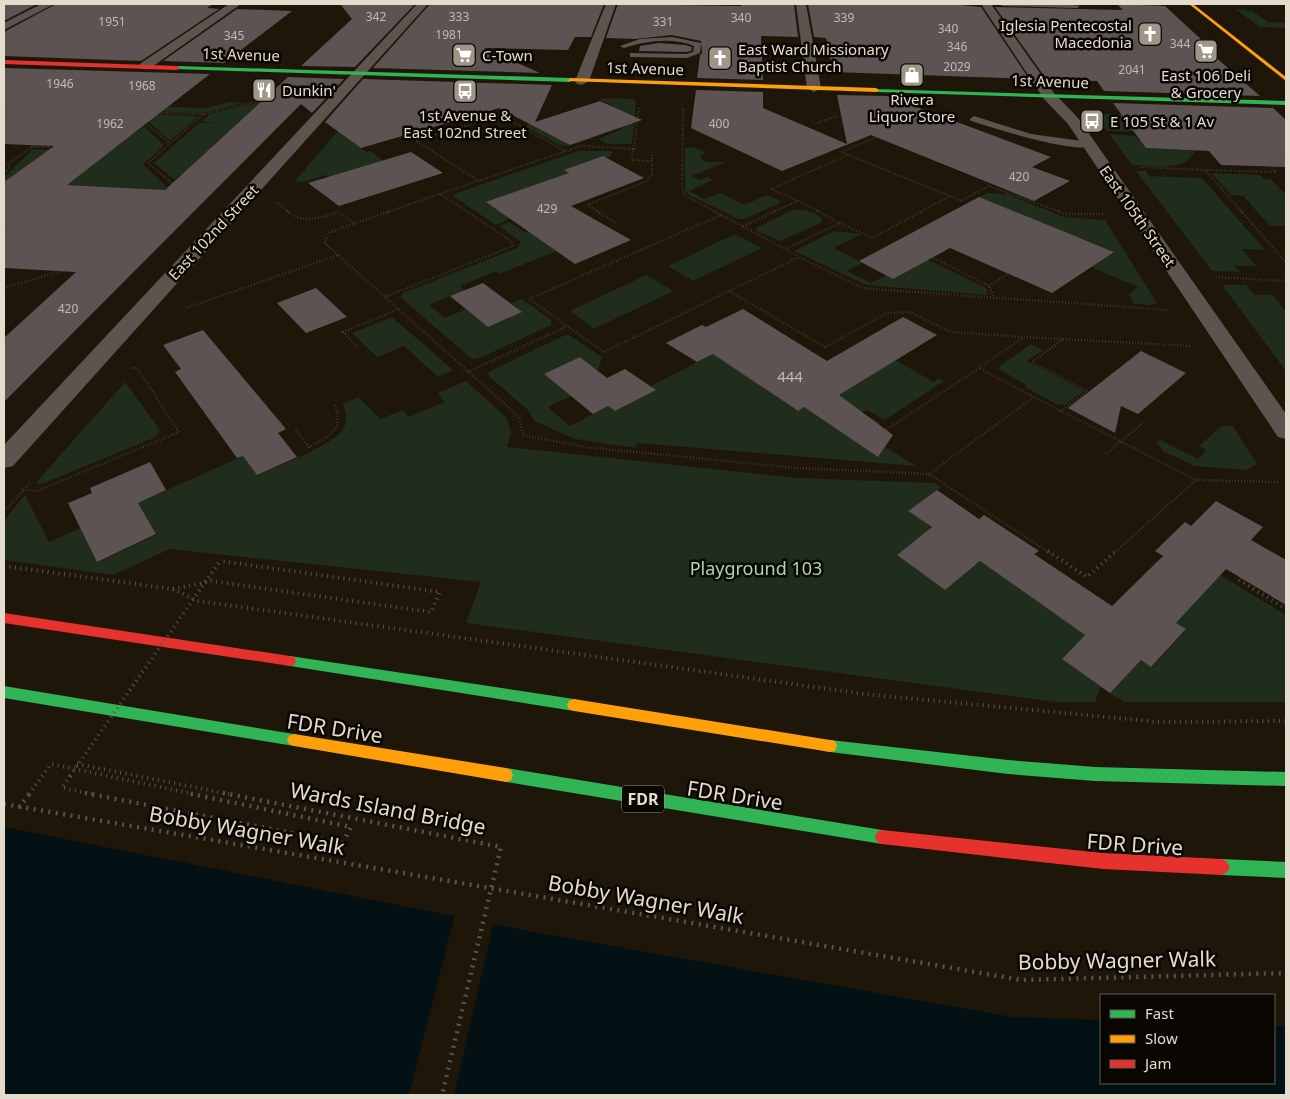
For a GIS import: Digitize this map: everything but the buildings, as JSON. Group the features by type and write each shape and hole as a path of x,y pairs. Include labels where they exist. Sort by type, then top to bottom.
{"main road":[{"path":"1191,4 1286,79"},
{"name":"1st Avenue","path":"4,62 1286,104"},
{"path":"4,618 850,748 1008,767 1095,774 1286,779"},
{"name":"FDR Drive","path":"4,692 895,839 1002,852 1103,861 1286,870"}],"street":[{"path":"4,27 49,4"},
{"path":"145,66 236,4"},
{"name":"East 102nd Street","path":"4,460 423,4"},
{"path":"582,81 610,4"},
{"path":"801,4 814,88"},
{"name":"East 105th Street","path":"986,4 1048,96 1073,121 1286,431"}],"lane":[{"path":"1002,4 1077,6"},
{"path":"624,46 637,40 686,41 698,45 696,53 687,56 637,58"},
{"path":"974,119 1019,134 1060,143 1089,145"}],"path":[{"path":"1228,4 1252,4"},
{"path":"4,167 113,88"},
{"path":"4,107 49,108 99,98"},
{"path":"479,181 416,140 501,115 510,100"},
{"path":"91,104 117,112 204,114 259,101"},
{"path":"639,105 631,160 652,161"},
{"path":"4,114 30,108"},
{"path":"683,108 682,186 684,195 799,257 860,287 1168,310"},
{"path":"133,112 170,144"},
{"path":"175,186 148,163 204,114"},
{"path":"501,115 565,151"},
{"path":"877,137 841,152 961,200 989,186 1066,214 1106,214"},
{"path":"634,149 581,146 354,223 330,232 324,242 518,417 523,435 585,447 796,468 929,474 1087,577 1196,480"},
{"path":"31,147 50,147"},
{"path":"616,223 587,205 647,181 652,174 652,155"},
{"path":"849,155 771,189 872,238 950,196"},
{"path":"1132,167 1276,172 1267,163 1273,163 1265,155 1286,156"},
{"path":"4,174 10,167 8,164"},
{"path":"1205,170 1286,263"},
{"path":"385,297 513,246 511,241 440,194"},
{"path":"274,200 294,217 318,219 338,212 354,223"},
{"path":"743,226 798,201"},
{"path":"721,215 529,299 604,352 799,257"},
{"path":"132,231 130,224 139,216"},
{"path":"786,249 840,223"},
{"path":"4,226 179,233"},
{"path":"181,310 338,255"},
{"path":"931,257 989,286 994,298"},
{"path":"989,286 1024,263"},
{"path":"4,288 75,268"},
{"path":"1213,277 1286,281"},
{"path":"729,291 825,347 887,313 909,312 950,332 1192,346"},
{"path":"358,347 343,332 399,309"},
{"path":"468,372 567,326"},
{"path":"874,438 1024,337"},
{"path":"1061,411 1087,391 1032,362 1064,339"},
{"path":"23,490 37,491 180,432 136,368 131,368"},
{"path":"979,368 1196,480 1280,482"},
{"path":"929,474 1034,397"},
{"path":"296,430 310,447 324,440 332,433 340,421 340,415 335,405"},
{"path":"1106,454 1143,423"},
{"name":"Wards Island Bridge","path":"19,808 51,764 351,827 344,843 62,788 77,764 220,561 440,592 431,612 211,581 173,589"},
{"path":"4,566 173,589 198,601 864,694 1159,722 1286,721"},
{"path":"1239,580 1286,609"},
{"name":"Wards Island Bridge","path":"77,764 501,847 442,1095"},
{"name":"Bobby Wagner Walk","path":"4,804 1022,980 1286,973"}],"green space":[{"path":"1235,9 1252,11 1268,22 1286,23 1286,28 1260,27"},
{"path":"373,90 503,94 492,114 475,119 465,116 352,141 366,152 370,151 397,171 342,188 326,175 302,182 295,181"},
{"path":"599,99 633,99 636,101 632,144 607,144 598,139 622,129 608,122 618,109"},
{"path":"230,102 243,103 203,113 143,111 150,106 206,108"},
{"path":"261,102 245,116 245,119 240,121 214,145 209,154 204,154 189,168 185,175 181,175 175,180 154,163 199,123 214,123 202,121 210,114"},
{"path":"1094,113 1156,116 1161,132 1107,131"},
{"path":"140,114 199,116 170,141"},
{"path":"528,123 546,133 568,126 592,138 568,146 559,145 526,127"},
{"path":"144,126 164,146 143,164 167,187 164,190 46,184 95,148 115,148"},
{"path":"1109,134 1136,136 1147,148 1176,150 1198,148 1188,160 1172,166 1132,165"},
{"path":"689,147 706,153 701,156 701,159 707,162 726,162 692,176 700,180 707,177 713,180 689,191 704,199 721,193 744,205 767,195 781,201 744,219 738,219 689,195 685,191 685,149"},
{"path":"33,149 48,150 4,182 4,177"},
{"path":"578,151 611,151 612,154 595,163 591,160 565,170 583,181 504,214 510,219 496,225 453,196 457,193"},
{"path":"1136,171 1146,171 1149,176 1202,178 1265,250 1242,249 1256,266 1234,266 1240,272 1212,271"},
{"path":"1211,173 1260,175 1265,179 1272,180 1286,195 1286,226 1270,226 1243,196 1231,195"},
{"path":"987,193 1007,194 1064,217 1105,220 1157,303 1152,305 1134,304 1129,294 1138,287 1091,267 1113,251 1077,237 1054,251 947,214"},
{"path":"793,210 812,212 822,219 821,223 780,241 757,231 756,228"},
{"path":"509,222 526,233 531,231 559,250 499,274 496,271 460,286 464,290 429,305 445,318 466,309 488,327 522,312 511,303 522,299 551,320 551,325 480,358 472,359 401,298 403,293 517,248 521,242 499,226"},
{"path":"834,231 861,234 834,248 862,263 847,271 871,283 896,270 927,259 986,288 988,295 866,285 794,251"},
{"path":"735,234 762,248 693,281 668,266"},
{"path":"646,275 673,291 594,329 570,311"},
{"path":"1222,285 1246,285 1255,295 1273,295 1286,312 1286,371"},
{"path":"392,317 453,370 438,377 404,346 377,357 352,333"},
{"path":"569,335 602,357 598,371 580,357 544,374 571,396 548,407 570,426 608,406 615,411 655,390 651,386 717,352 759,385 797,411 804,407 838,430 864,414 880,423 864,434 916,466 637,443 636,448 575,439 534,421 529,411 489,376 488,372 563,336"},
{"path":"1031,344 1043,350 1027,361 1084,391 1065,405 1056,404 1025,387 1026,385 999,369 1000,366"},
{"path":"896,360 933,382 939,378 944,381 885,420 867,410 862,412 837,396"},
{"name":"Playground 103","path":"466,381 507,418 511,433 507,447 797,478 935,483 941,487 908,511 932,527 897,555 945,590 980,561 1085,635 1062,659 1101,687 1095,702 1056,702 466,623 481,582 170,549 113,575 4,560 4,521 25,495 49,542 81,528 98,562 156,535 138,503 243,456 258,475 318,448 339,434 346,421 343,404 358,397 381,419 402,410 409,417 444,402 438,393"},
{"path":"125,382 160,430 156,437 44,483 35,484"},
{"path":"1221,426 1233,426 1257,464 1247,470 1194,466 1163,451 1157,442 1160,440 1198,459 1206,450 1199,446"},
{"path":"1220,575 1286,615 1286,702 1124,702 1109,693 1141,660 1152,667 1186,630 1176,623"}],"shaded area":[{"path":"4,827 539,933 1012,1017 1100,1020 1100,1084 1275,1084 1275,1026 1286,1027 1286,1095 4,1095"}],"pier":[{"path":"455,914 494,921 454,1095 409,1095"}],"traffic: fast":[{"path":"177,68 570,80"},
{"path":"876,90 1286,103"},
{"path":"290,661 574,705"},
{"path":"4,692 294,740"},
{"path":"830,746 1008,767 1095,774 1286,779"},
{"path":"506,775 882,837"},
{"path":"1222,867 1286,870"}],"traffic: slow":[{"path":"1191,4 1286,79"},
{"path":"570,80 876,90"},
{"path":"574,705 830,746"},
{"path":"294,740 506,775"}],"traffic: jam":[{"path":"4,62 177,68"},
{"path":"4,618 290,661"},
{"path":"882,837 1103,861 1222,867"}],"place":[{"name":"Iglesia Pentecostal Macedonia","path":"1150,34"},
{"name":"East 106 Deli & Grocery","path":"1206,51"},
{"name":"C-Town","path":"464,55"},
{"name":"East Ward Missionary Baptist Church","path":"720,58"},
{"name":"Rivera Liquor Store","path":"912,75"},
{"name":"Dunkin'","path":"264,90"},
{"name":"1st Avenue & East 102nd Street","path":"465,91"},
{"name":"E 105 St & 1 Av","path":"1092,121"}]}
